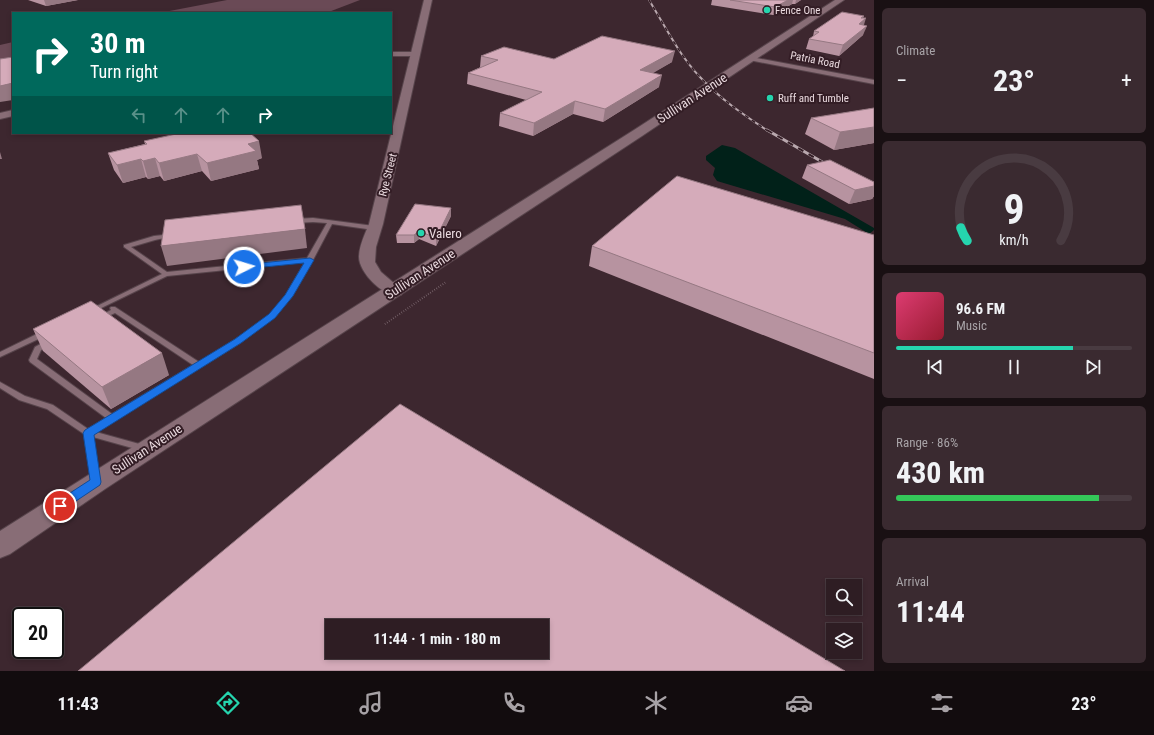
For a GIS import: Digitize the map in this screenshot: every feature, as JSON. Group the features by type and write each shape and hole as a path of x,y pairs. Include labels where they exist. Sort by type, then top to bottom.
{"main road":[{"name":"Sullivan Avenue","path":"0,546 96,482 395,291 752,59 840,0"}],"street":[{"name":"Rye Street","path":"395,291 375,277 366,264 366,251 374,228 428,0"},
{"path":"392,54 416,54"},
{"name":"Patria Road","path":"752,59 874,82"},
{"path":"0,116 12,113"}],"lane":[{"path":"285,222 313,220 374,228"},
{"path":"88,433 238,341 272,316 289,296 330,222"},
{"path":"166,274 126,246 154,238 177,235"},
{"path":"85,314 166,274 310,260"},
{"path":"106,303 198,365"},
{"path":"94,320 116,310"},
{"path":"0,354 50,331"},
{"path":"59,338 38,349 33,360 112,418"},
{"path":"0,385 22,398 50,407 88,433 147,449"},
{"path":"88,433 96,482"}],"path":[{"path":"385,324 446,282"}],"shaded area":[{"path":"227,0 360,0 329,12 164,12"},
{"path":"12,42 12,66 0,68 0,45"},
{"path":"722,145 735,148 874,228 874,230 869,234 845,219 717,181 713,175 715,168 706,160 706,156"}],"building":[{"path":"730,0 788,0 775,7"},
{"path":"842,12 864,16 861,18 866,18 859,24 867,26 843,45 809,39 819,32 814,31"},
{"path":"602,36 675,51 640,70 662,75 605,109 575,101 534,123 500,113 542,92 468,73 498,60 481,56 504,47 554,59"},
{"path":"12,57 12,83 0,86 0,59"},
{"path":"874,108 874,127 840,132 811,118"},
{"path":"176,134 251,134 259,141 248,144 256,151 207,163 197,154 159,163 155,158 143,161 141,159 117,165 108,153 147,144 144,141"},
{"path":"830,160 874,182 874,186 855,190 807,165"},
{"path":"677,176 874,235 874,353 592,246"},
{"path":"415,204 451,208 436,238 419,231 414,235 396,235"},
{"path":"301,205 305,229 161,246 165,220"},
{"path":"91,301 162,353 102,387 33,329"},
{"path":"400,404 845,671 78,671"}],"railway":[{"path":"649,0 679,50 700,77 724,100 768,131"},
{"path":"767,130 831,167"}],"place":[{"name":"Fence One","path":"767,10"},
{"name":"Ruff and Tumble","path":"770,98"},
{"name":"Valero","path":"421,233"}],"route":[{"path":"60,506 96,482 88,433 238,341 272,316 289,296 310,260 244,267"}]}
